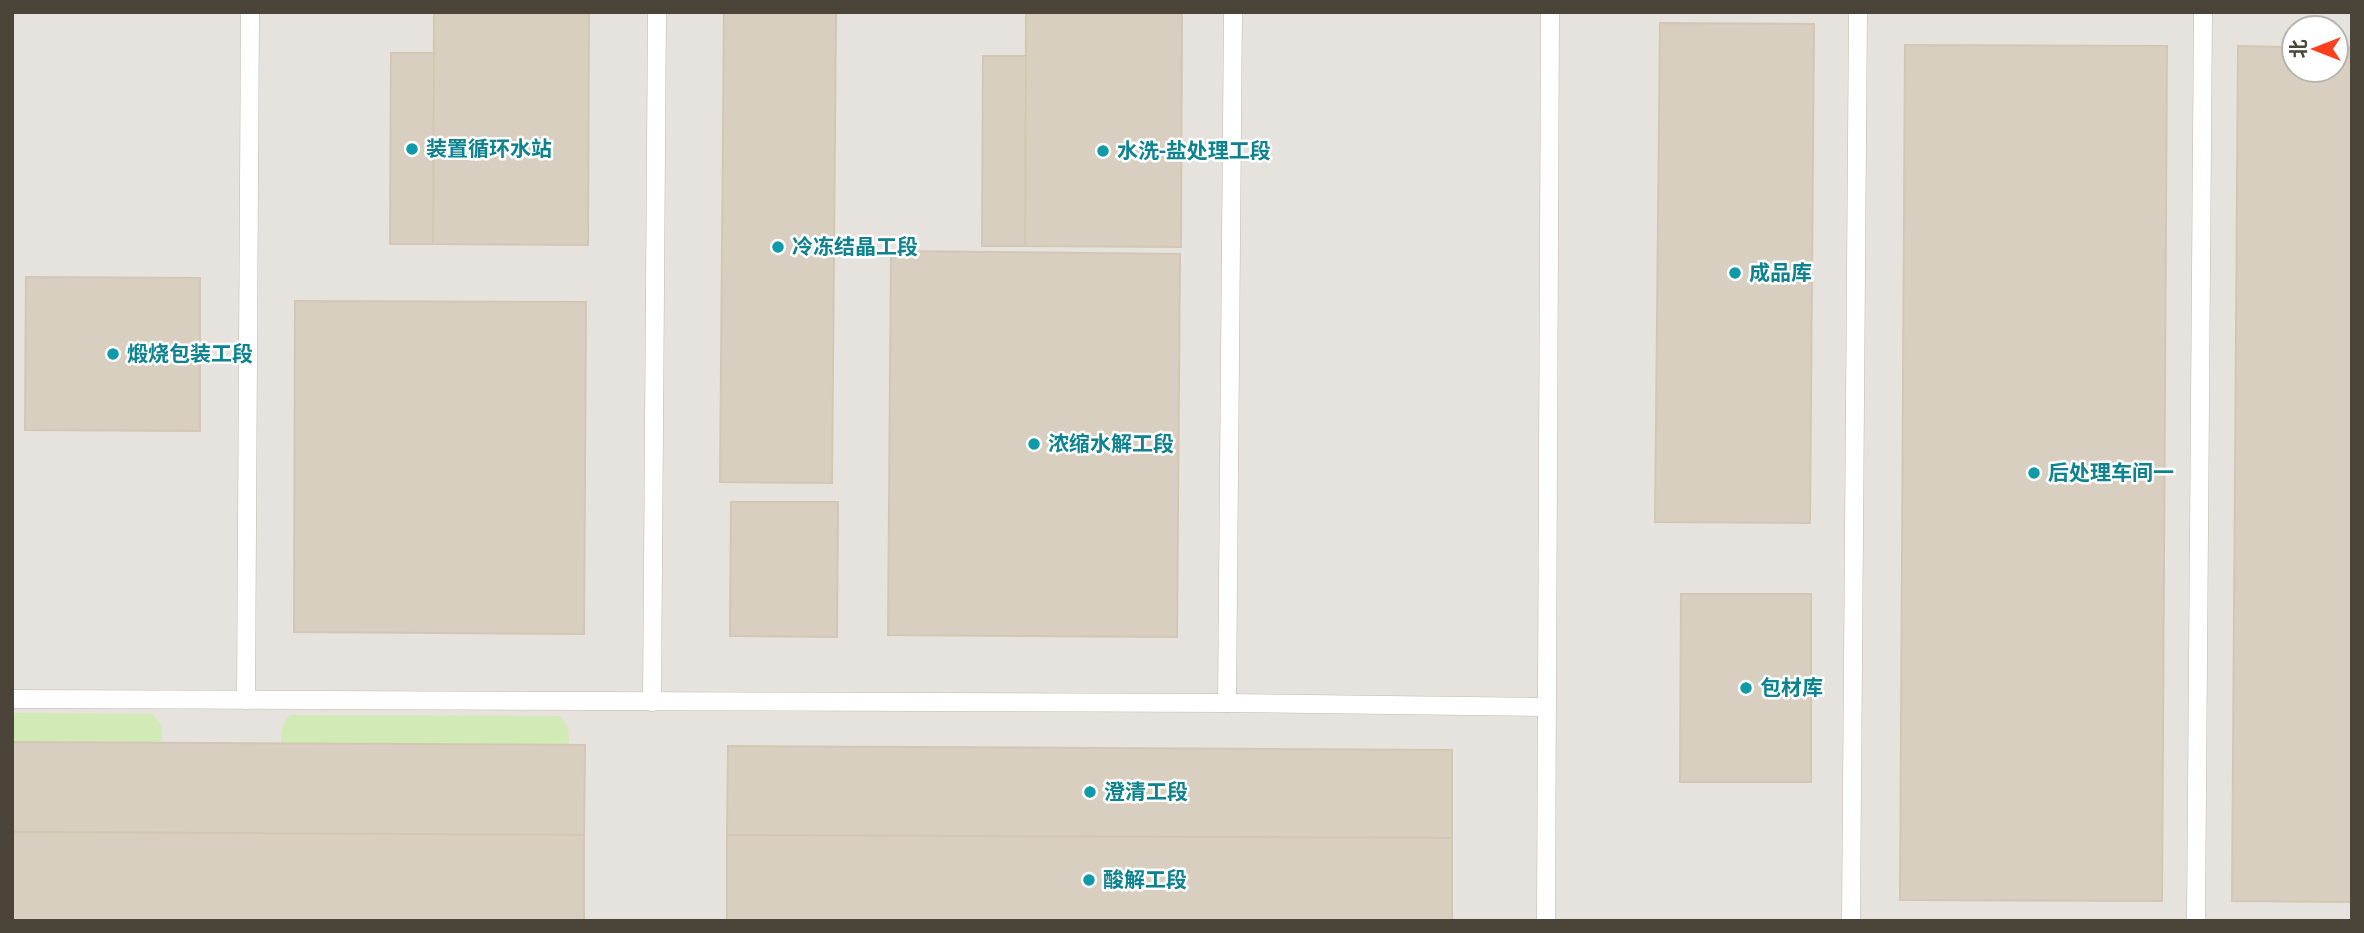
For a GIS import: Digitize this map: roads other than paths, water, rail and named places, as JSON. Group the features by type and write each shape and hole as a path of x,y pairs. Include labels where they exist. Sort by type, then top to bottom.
{"lane":[{"path":"246,700 250,12"},
{"path":"652,702 657,12"},
{"path":"1227,703 1233,12"},
{"path":"1546,921 1550,12"},
{"path":"1851,921 1858,12"},
{"path":"2196,921 2203,12"},
{"path":"12,699 1547,706"}],"place":[{"name":"装置循环水站","path":"412,149"},
{"name":"水洗-盐处理工段","path":"1103,151"},
{"name":"冷冻结晶工段","path":"778,247"},
{"name":"成品库","path":"1735,273"},
{"name":"煅烧包装工段","path":"113,354"},
{"name":"浓缩水解工段","path":"1034,444"},
{"name":"后处理车间一","path":"2034,473"},
{"name":"包材库","path":"1746,688"},
{"name":"澄清工段","path":"1090,792"},
{"name":"酸解工段","path":"1089,880"}]}
